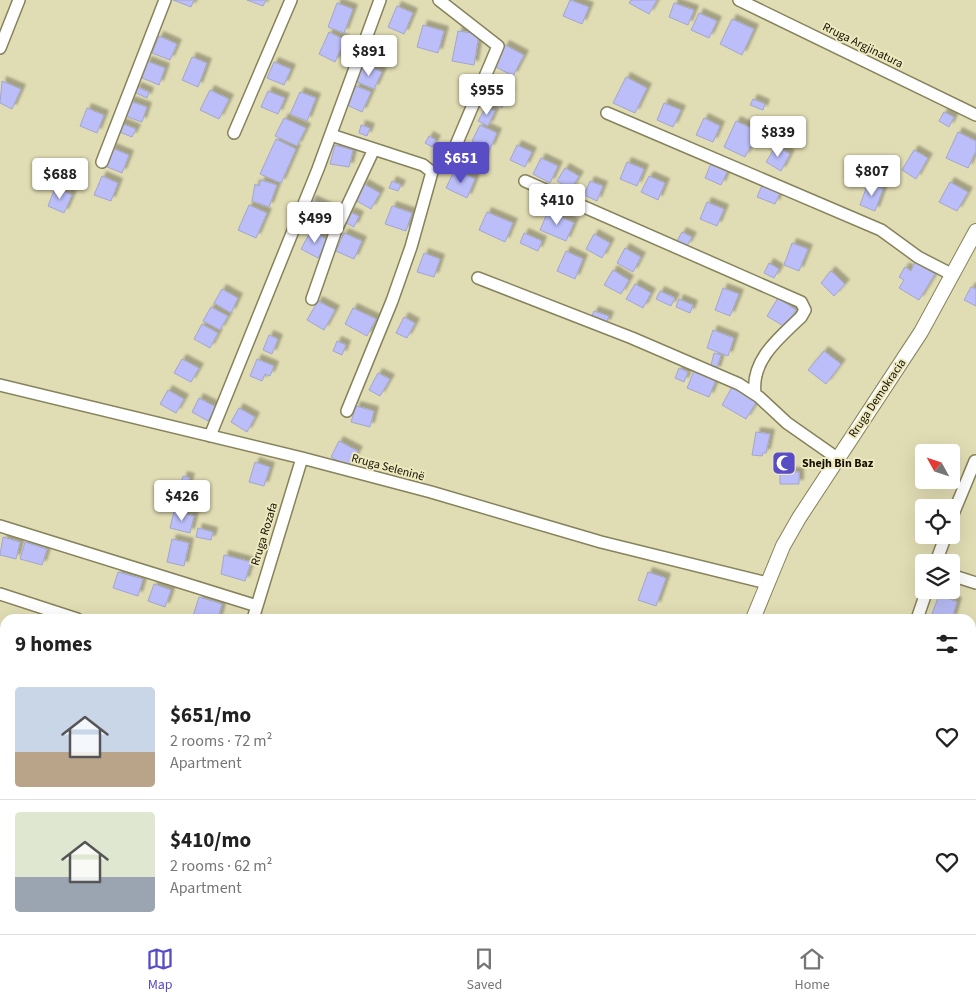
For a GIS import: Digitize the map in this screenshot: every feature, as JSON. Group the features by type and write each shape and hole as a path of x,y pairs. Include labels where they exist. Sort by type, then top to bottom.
{"main road":[{"name":"Rruga Demokracia","path":"755,614 767,584 799,518 917,339 976,231"}],"street":[{"path":"0,48 19,0"},
{"path":"102,162 165,0"},
{"path":"234,132 291,0"},
{"path":"210,436 331,135 380,0"},
{"path":"439,0 498,46 456,145"},
{"name":"Rruga Argjinatura","path":"739,0 976,115"},
{"path":"606,113 881,230 918,257 953,275"},
{"path":"331,135 422,165 432,172 432,178 411,247 381,332 347,411"},
{"path":"312,299 336,230 374,149"},
{"path":"526,181 801,302 805,310 761,360 755,372 754,393"},
{"path":"478,278 632,338 739,384 754,393 787,423 837,458"},
{"name":"Rruga Seleninë","path":"0,385 302,458 431,492 601,542 767,584"},
{"name":"Rruga Rozafa","path":"255,614 302,458"},
{"path":"959,499 975,461"},
{"path":"0,526 257,606"},
{"path":"960,578 976,582"},
{"path":"0,594 62,614"},
{"path":"919,614 924,599"}],"building":[{"path":"173,0 194,0 191,7"},
{"path":"247,0 266,0 263,6"},
{"path":"570,0 589,7 582,24 563,16"},
{"path":"631,0 657,0 649,14 629,3"},
{"path":"337,3 353,9 344,33 328,27"},
{"path":"674,3 694,10 688,25 669,17"},
{"path":"397,6 413,13 404,34 388,27"},
{"path":"699,13 717,21 709,38 691,30"},
{"path":"732,19 754,29 742,55 720,44"},
{"path":"423,25 444,31 438,53 417,47"},
{"path":"458,31 479,34 474,65 452,61"},
{"path":"329,32 345,40 335,62 319,54"},
{"path":"159,36 177,44 170,60 152,53"},
{"path":"505,45 524,55 513,76 494,66"},
{"path":"192,57 207,63 198,87 182,80"},
{"path":"147,61 165,68 159,85 140,77"},
{"path":"274,62 291,69 284,85 267,78"},
{"path":"364,64 382,72 374,89 355,81"},
{"path":"626,77 647,88 635,113 613,103"},
{"path":"2,81 21,89 12,109 0,103"},
{"path":"496,85 510,92 502,108 487,100"},
{"path":"356,86 371,92 362,112 347,105"},
{"path":"137,87 149,92 147,98 134,92"},
{"path":"210,90 229,99 219,119 200,110"},
{"path":"268,91 285,98 278,114 261,107"},
{"path":"300,92 316,98 307,121 290,114"},
{"path":"753,99 765,104 763,110 750,105"},
{"path":"130,101 147,107 142,122 125,116"},
{"path":"664,103 681,110 673,127 657,120"},
{"path":"486,107 495,111 488,126 478,121"},
{"path":"87,108 104,115 97,133 80,126"},
{"path":"944,112 954,117 949,127 939,121"},
{"path":"284,118 306,128 297,146 275,136"},
{"path":"704,118 720,126 713,142 696,135"},
{"path":"736,121 758,131 745,157 724,147"},
{"path":"121,123 136,129 132,137 117,131"},
{"path":"361,125 370,128 367,136 359,133"},
{"path":"480,125 497,133 490,149 472,141"},
{"path":"958,132 976,141 976,151 968,168 946,158"},
{"path":"429,136 436,140 432,147 425,143"},
{"path":"276,139 296,149 281,183 260,174"},
{"path":"335,145 353,150 349,167 330,164"},
{"path":"517,145 532,152 525,167 510,160"},
{"path":"776,146 790,154 781,171 766,162"},
{"path":"112,148 129,155 122,173 105,166"},
{"path":"469,148 485,154 479,170 463,164"},
{"path":"914,150 928,158 916,179 902,170"},
{"path":"541,158 558,166 550,183 533,174"},
{"path":"712,161 729,168 721,185 705,178"},
{"path":"627,162 644,169 637,186 620,179"},
{"path":"565,168 579,176 571,189 557,181"},
{"path":"455,169 475,179 467,198 446,188"},
{"path":"102,176 118,183 111,201 94,195"},
{"path":"649,176 665,183 658,200 641,192"},
{"path":"261,180 277,185 269,207 252,201 255,184 259,186"},
{"path":"392,181 401,185 398,191 389,188"},
{"path":"590,181 603,186 597,201 584,195"},
{"path":"950,182 968,192 957,211 939,202"},
{"path":"763,183 781,190 775,204 757,197"},
{"path":"868,183 883,189 875,211 860,205"},
{"path":"364,184 380,193 371,209 355,200"},
{"path":"55,188 72,195 64,213 48,206"},
{"path":"312,200 337,212 329,228 304,216"},
{"path":"707,202 724,209 717,226 700,219"},
{"path":"249,205 267,213 256,238 238,230"},
{"path":"392,206 412,213 406,231 385,224"},
{"path":"548,211 574,223 566,241 540,230"},
{"path":"350,212 359,216 354,227 344,222"},
{"path":"487,212 513,223 505,242 479,230"},
{"path":"312,229 328,241 318,258 301,249"},
{"path":"682,232 692,237 687,246 677,241"},
{"path":"344,233 362,241 354,259 336,251"},
{"path":"524,233 542,241 538,251 520,243"},
{"path":"594,234 610,243 602,258 586,249"},
{"path":"792,243 808,249 799,271 784,265"},
{"path":"625,248 641,257 633,272 617,263"},
{"path":"566,251 583,259 575,279 557,271"},
{"path":"424,253 440,259 434,277 417,272"},
{"path":"915,262 935,274 919,300 899,288 904,280 899,277 905,267 911,271"},
{"path":"769,263 779,269 774,278 764,273"},
{"path":"613,270 629,280 621,294 604,285"},
{"path":"831,271 845,284 834,296 821,283"},
{"path":"635,284 651,293 643,308 626,299"},
{"path":"971,287 976,289 976,306 964,300"},
{"path":"723,288 739,294 730,316 715,310"},
{"path":"222,289 238,298 231,313 214,303"},
{"path":"660,291 675,298 671,306 656,299"},
{"path":"778,298 796,310 785,327 767,316"},
{"path":"679,299 693,305 690,313 676,307"},
{"path":"318,301 335,310 324,330 307,320"},
{"path":"211,307 228,316 220,330 203,321"},
{"path":"353,308 376,319 367,336 345,324"},
{"path":"594,311 609,316 606,324 591,318"},
{"path":"404,317 415,323 407,338 396,333"},
{"path":"202,324 218,333 210,348 194,339"},
{"path":"713,330 734,338 728,356 707,348"},
{"path":"269,335 278,339 272,354 263,350"},
{"path":"337,341 346,345 342,355 333,351"},
{"path":"824,351 841,364 826,384 808,370"},
{"path":"714,353 721,355 716,371 710,369"},
{"path":"182,359 199,368 191,382 174,373"},
{"path":"257,359 274,366 270,376 265,374 262,381 250,376"},
{"path":"679,368 688,372 684,382 675,378"},
{"path":"694,371 716,380 709,397 687,388"},
{"path":"378,373 390,379 380,396 369,390"},
{"path":"732,387 757,401 746,419 722,405"},
{"path":"168,390 184,399 176,413 160,404"},
{"path":"199,398 216,407 208,421 192,412"},
{"path":"356,406 374,411 370,427 351,422"},
{"path":"239,408 255,417 247,432 231,422"},
{"path":"756,432 770,434 766,453 763,453 762,456 752,455"},
{"path":"339,441 358,451 349,467 331,457"},
{"path":"255,462 270,467 264,486 249,482"},
{"path":"780,472 799,472 799,484 780,484"},
{"path":"183,476 190,478 185,495 178,493"},
{"path":"174,511 194,516 190,533 170,528"},
{"path":"198,528 213,532 211,540 196,537"},
{"path":"3,537 20,542 16,559 0,555"},
{"path":"172,539 189,543 184,566 167,562"},
{"path":"25,542 47,549 42,565 20,559"},
{"path":"224,555 251,562 245,581 221,574"},
{"path":"118,572 143,579 138,596 113,588"},
{"path":"648,572 666,578 656,606 638,600"},
{"path":"154,584 171,590 165,607 148,601"},
{"path":"199,597 222,604 219,614 194,614"},
{"path":"938,599 949,599 957,602 953,614 932,614"}],"place":[{"name":"Shejh Bin Baz","path":"784,463"}]}
